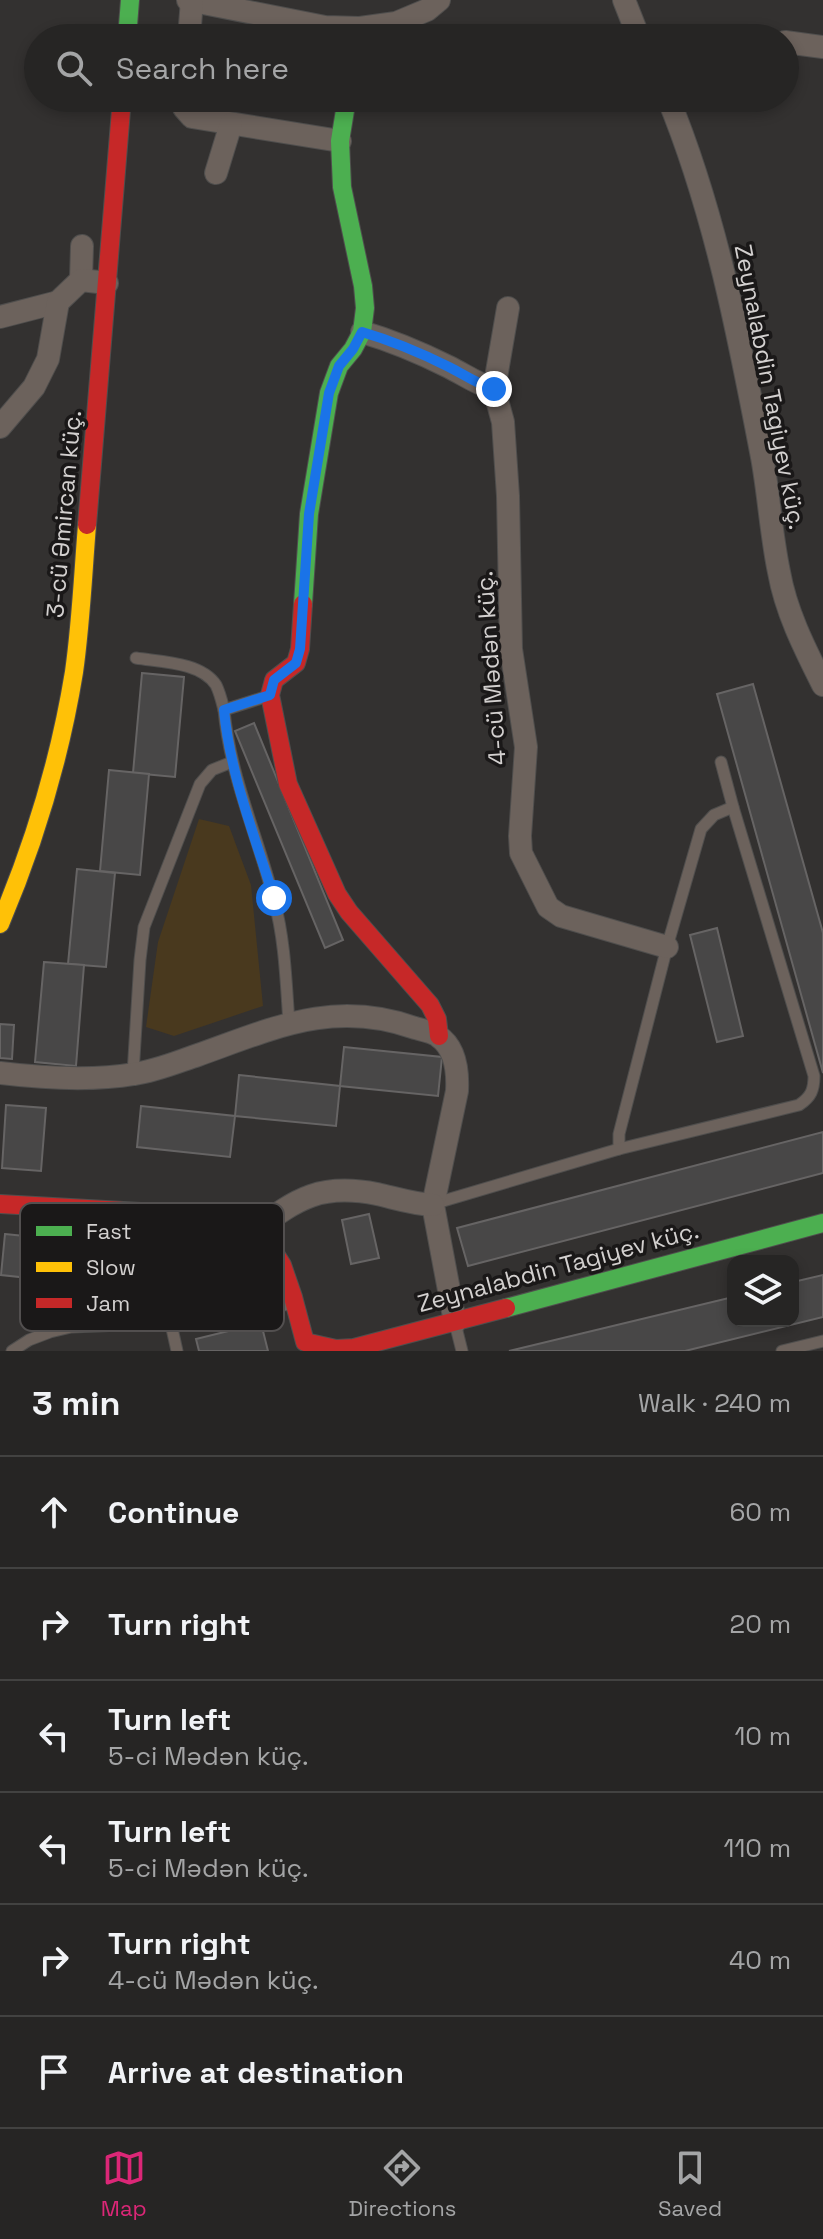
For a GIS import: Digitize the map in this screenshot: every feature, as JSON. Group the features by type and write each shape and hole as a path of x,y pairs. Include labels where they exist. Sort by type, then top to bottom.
{"street":[{"path":"128,24 130,0"},
{"path":"392,24 427,10 439,0"},
{"path":"624,0 633,24"},
{"path":"190,24 191,1 310,24"},
{"path":"799,44 823,47"},
{"name":"3-cü Əmircan küç.","path":"0,924 32,837 58,747 73,676 121,112"},
{"path":"188,112 192,117 340,141"},
{"path":"345,112 340,141 342,187 363,286 365,308 362,332 339,366 329,393 309,514 300,649 296,663 274,680 270,695 288,784 337,894 430,1005 437,1019 439,1036 454,1056 458,1073 457,1091 433,1205 455,1322"},
{"name":"Zeynalabdin Tagiyev küç.","path":"674,112 726,284 763,461 779,574 795,626 817,658 823,685"},
{"path":"216,173 231,124"},
{"path":"0,317 58,302 81,280 82,246"},
{"path":"81,280 107,283"},
{"path":"0,427 34,387 48,359 58,302"},
{"path":"362,332 401,344 479,385 494,389 508,308"},
{"name":"4-cü Mədən küç.","path":"494,389 503,422 505,452 511,649 526,747 521,853 548,907 561,916 667,947"},
{"path":"0,1073 97,1078 133,1074 159,1069 289,1023 322,1016 347,1015 400,1022 439,1036"},
{"path":"284,1210 304,1197 329,1191 373,1194 433,1205"},
{"path":"0,1204 20,1205"},
{"name":"Zeynalabdin Tagiyev küç.","path":"284,1271 305,1346 355,1350 823,1223"}],"lane":[{"path":"136,658 202,672 214,682 220,694 232,762 280,924 289,1023"},
{"path":"224,710 270,695"},
{"path":"133,1074 144,927 200,784 212,770 232,762"},
{"path":"433,1205 619,1149 799,1105 808,1099 814,1089 814,1076 721,762"},
{"path":"619,1149 619,1134 701,829 714,815 733,807"},
{"path":"284,1305 294,1303"},
{"path":"455,1322 462,1351"},
{"path":"12,1351 29,1340 54,1331"},
{"path":"173,1331 177,1351"},
{"path":"782,1351 823,1341"}],"shaded area":[{"path":"199,819 229,826 251,885 263,1006 174,1036 146,1027 158,942"}],"building":[{"path":"142,673 184,677 175,777 133,773"},
{"path":"753,684 823,933 823,1073 717,694"},
{"path":"254,723 343,940 325,948 235,731"},
{"path":"109,770 149,774 140,875 100,871"},
{"path":"77,869 115,873 106,967 68,964"},
{"path":"717,928 743,1036 717,1042 690,935"},
{"path":"44,962 84,965 76,1066 35,1062"},
{"path":"0,1024 14,1025 12,1059 0,1058"},
{"path":"344,1047 442,1057 438,1096 340,1086"},
{"path":"239,1075 340,1086 336,1126 235,1116"},
{"path":"6,1105 46,1108 41,1171 2,1168"},
{"path":"141,1106 235,1116 230,1157 137,1147"},
{"path":"823,1132 823,1173 468,1266 457,1228"},
{"path":"369,1214 379,1258 351,1264 342,1220"},
{"path":"5,1234 20,1236 20,1277 1,1275"},
{"path":"823,1275 823,1317 799,1323 799,1281"},
{"path":"727,1298 727,1327 782,1327 685,1351 509,1351"},
{"path":"228,1331 263,1331 268,1351 199,1351 196,1339"}],"traffic: fast":[{"path":"128,24 130,0"},
{"path":"303,604 309,514 329,393 339,366 362,332 365,308 342,187 340,141 345,112"},
{"path":"506,1308 823,1223"}],"traffic: slow":[{"path":"0,924 35,832 68,704 80,617 87,525"}],"traffic: jam":[{"path":"87,525 121,112"},
{"path":"303,604 296,663 274,680 270,695 288,784 337,894 430,1005 437,1019 439,1036"},
{"path":"0,1204 20,1205"},
{"path":"284,1271 305,1342 336,1349 354,1348 506,1308"}],"route":[{"path":"274,898 232,762 224,710 270,695 274,680 296,663 300,649 309,514 333,378 362,332 401,344 479,385 494,389"}]}
